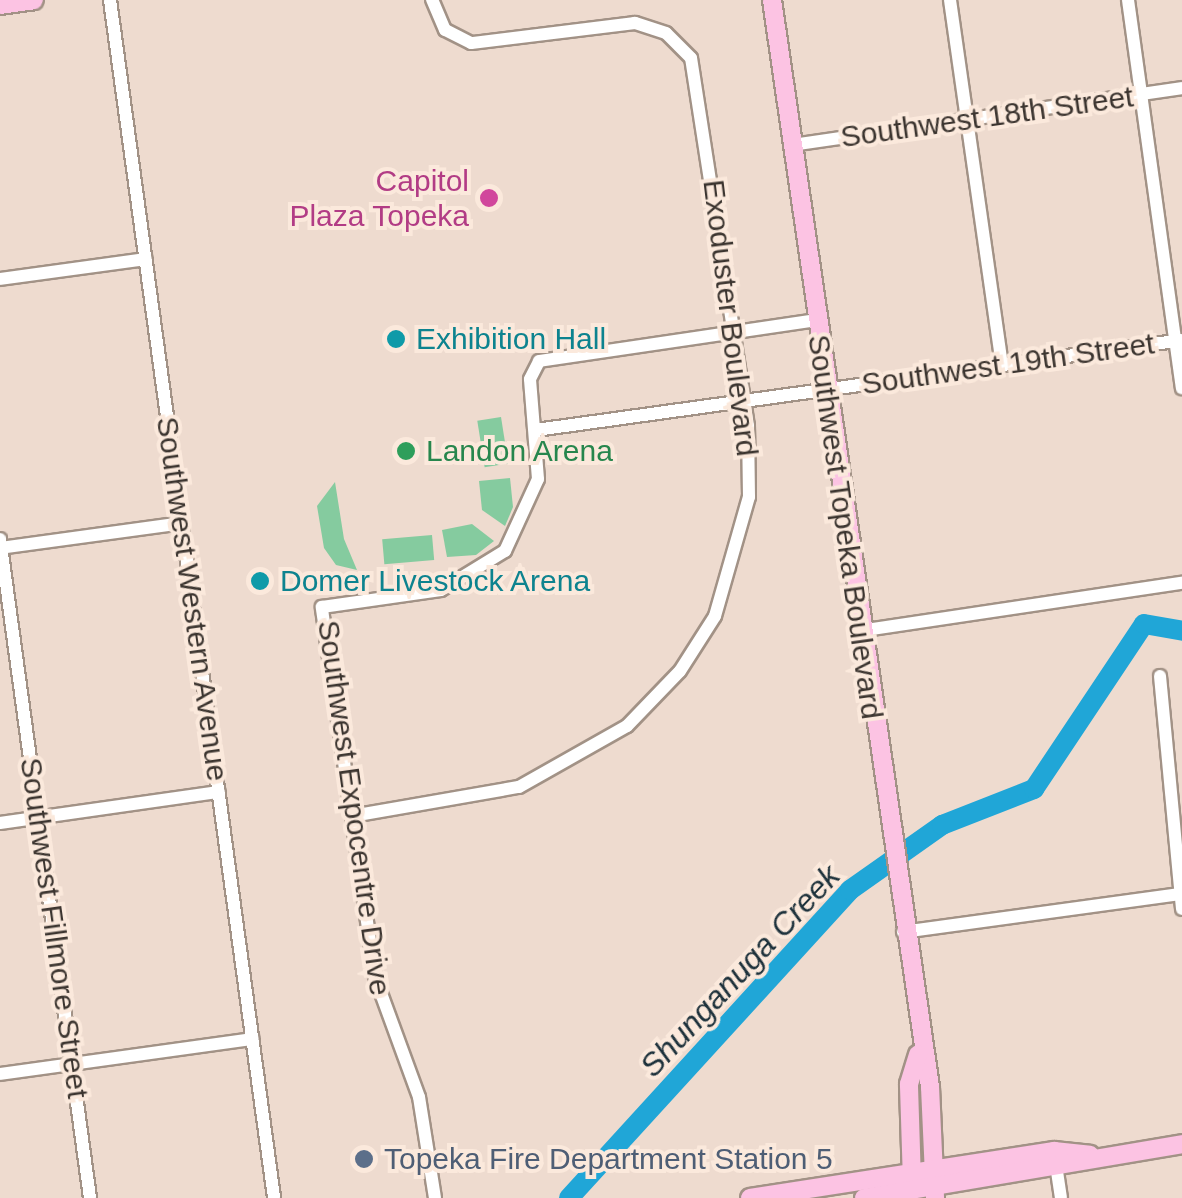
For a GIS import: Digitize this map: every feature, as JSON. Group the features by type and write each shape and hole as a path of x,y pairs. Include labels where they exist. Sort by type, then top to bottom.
{"main road":[{"path":"0,5 34,0"},
{"name":"Southwest Topeka Boulevard","path":"772,0 918,1054 930,1087 935,1193"},
{"name":"Southwest Topeka Boulevard","path":"912,1194 909,1084 918,1054"},
{"path":"750,1198 933,1168 1182,1144"},
{"path":"864,1198 935,1193 1055,1158"}],"street":[{"name":"Southwest Western Avenue","path":"110,0 274,1198"},
{"name":"Exoduster Boulevard","path":"352,816 536,780 599,747 654,702 706,631 735,566 749,497 744,401 700,90 685,50 635,24 471,43 445,30 432,0"},
{"path":"950,0 1002,365"},
{"path":"1128,0 1179,340 1182,388"},
{"name":"Southwest 18th Street","path":"792,145 1182,88"},
{"path":"0,279 146,260"},
{"name":"Southwest Expocentre Drive","path":"436,1198 418,1097 374,977 322,608 441,590 491,564 531,508 536,430 531,370 545,358 816,320"},
{"name":"Southwest 19th Street","path":"536,430 1179,340"},
{"path":"1,548 182,523"},
{"name":"Southwest Fillmore Street","path":"0,539 90,1198"},
{"path":"859,631 1182,583"},
{"path":"1160,676 1178,828 1182,909"},
{"path":"0,823 219,792"},
{"path":"903,932 1180,894"},
{"path":"0,1074 252,1038"},
{"path":"1055,1158 1061,1198"}],"green space":[{"path":"501,417 508,463 485,467 477,421"},
{"path":"510,478 513,507 505,526 482,510 479,481"},
{"path":"335,482 344,539 357,570 336,565 324,548 317,506"},
{"path":"472,524 494,541 476,555 447,557 442,530"},
{"path":"432,535 434,560 384,564 382,539"}],"waterway":[{"name":"Shunganuga Creek","path":"569,1198 850,890 942,825 1034,789 1144,624 1182,631"}],"place":[{"name":"Capitol Plaza Topeka","path":"489,198"},
{"name":"Exhibition Hall","path":"396,339"},
{"name":"Landon Arena","path":"406,451"},
{"name":"Domer Livestock Arena","path":"260,581"},
{"name":"Topeka Fire Department Station 5","path":"364,1159"}]}
